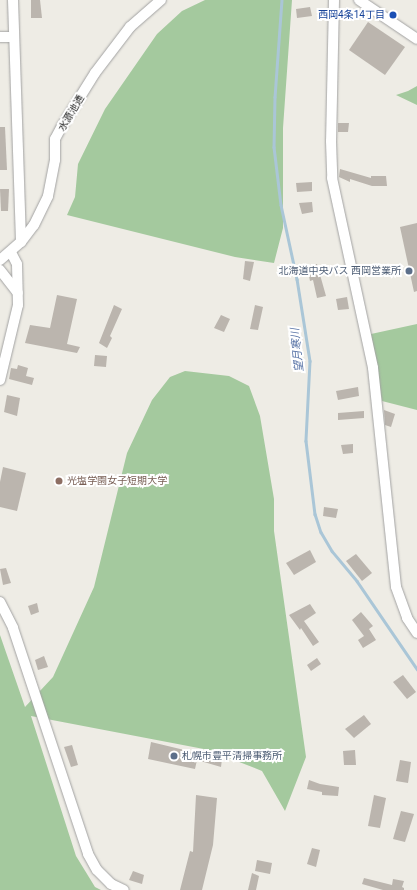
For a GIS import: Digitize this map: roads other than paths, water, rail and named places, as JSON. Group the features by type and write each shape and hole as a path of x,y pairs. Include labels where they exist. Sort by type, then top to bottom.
{"street":[{"path":"13,0 21,242"},
{"name":"水源池通","path":"0,260 21,242 34,225 48,196 55,160 56,139 62,126 95,73 130,27 161,0"},
{"path":"334,0 331,141 332,178 373,368 396,587 407,618 417,633"},
{"path":"359,0 417,38"},
{"path":"0,37 14,37"},
{"path":"0,380 18,306 17,264 11,252"},
{"path":"0,270 18,293"},
{"path":"0,602 13,628 88,854 97,870 111,884 124,890"}],"waterway":[{"name":"望月寒川","path":"282,0 275,97 274,147 281,205 297,279 310,361 306,441 315,514 321,532 332,551 357,581 417,669"}],"place":[{"name":"西岡4条14丁目","path":"393,15"},
{"name":"北海道中央バス 西岡営業所","path":"409,271"},
{"name":"光塩学園女子短期大学","path":"59,481"},
{"name":"札幌市豊平清掃事務所","path":"174,756"}]}
